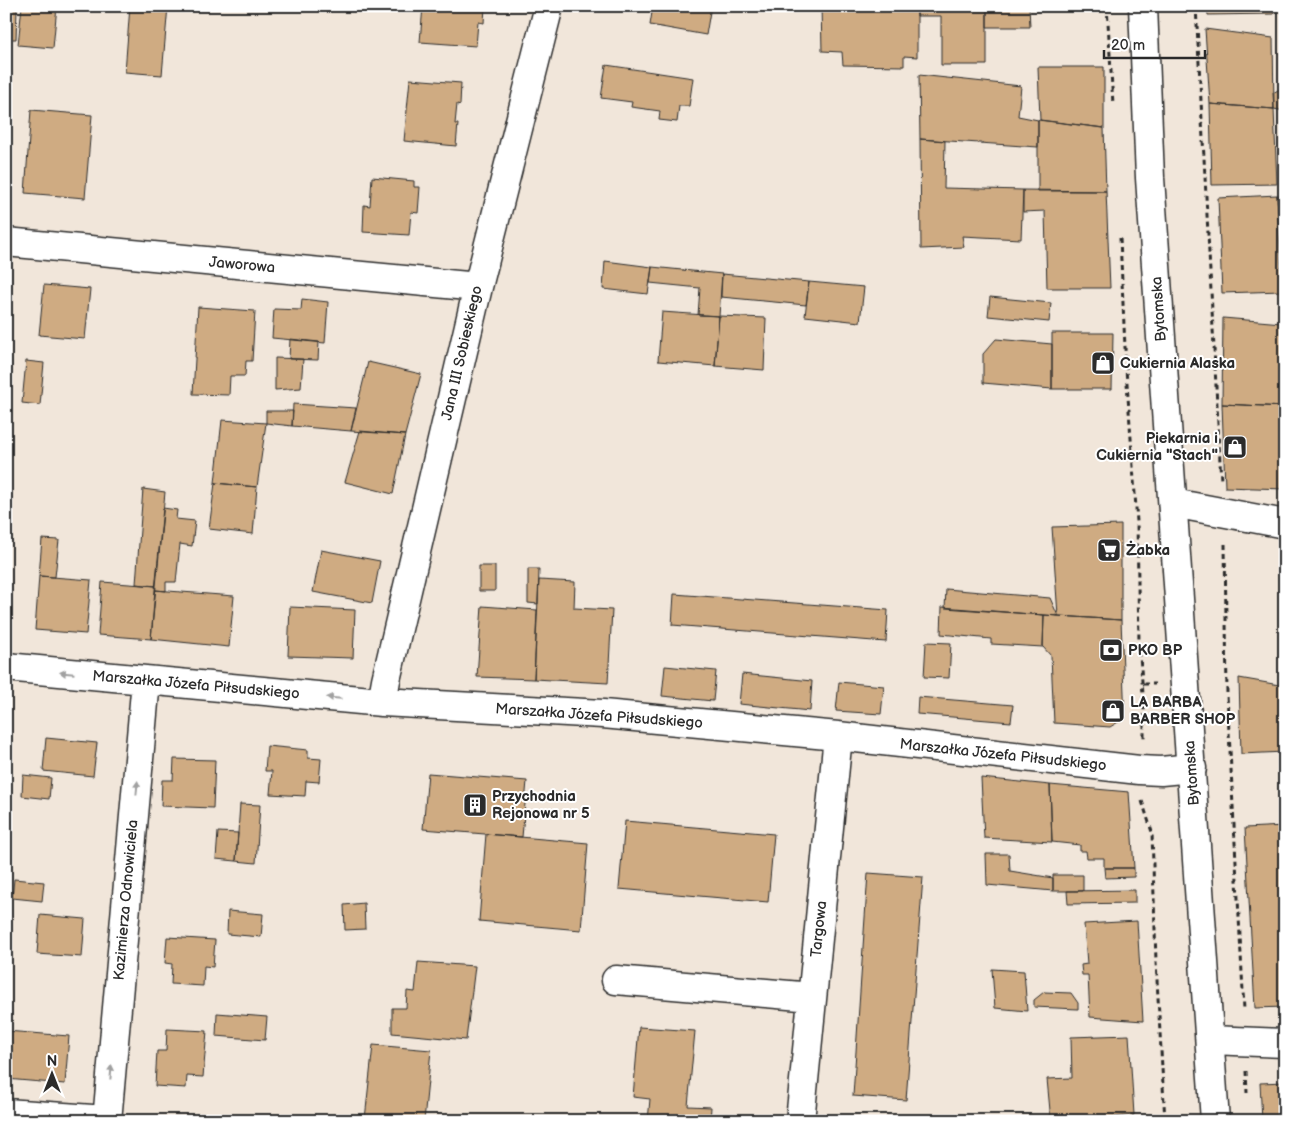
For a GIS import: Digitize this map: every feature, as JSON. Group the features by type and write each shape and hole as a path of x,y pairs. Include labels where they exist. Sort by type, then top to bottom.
{"street":[{"name":"Jana III Sobieskiego","path":"382,702 478,287 549,6"},
{"name":"Bytomska","path":"1143,6 1150,178 1215,1121"},
{"name":"Jaworowa","path":"6,242 478,287"},
{"path":"1173,502 1285,524"},
{"name":"Marszałka Józefa Piłsudskiego","path":"6,667 382,702 604,714 838,736 1139,770 1192,768"},
{"name":"Kazimierza Odnowiciela","path":"6,1112 106,1121 146,680"},
{"name":"Targowa","path":"800,1121 838,736"},
{"path":"616,980 812,997"},
{"path":"1210,1040 1285,1043"}],"path":[{"path":"1108,6 1113,107"},
{"path":"1196,6 1223,512 1227,695 1247,1101"},
{"path":"1120,234 1126,368 1137,522 1139,643 1144,707 1143,755 1139,770 1140,792 1152,832 1156,962 1165,1121"}],"building":[{"path":"22,6 57,6 53,48 18,45"},
{"path":"130,6 168,6 162,75 125,72"},
{"path":"423,6 485,6 484,23 478,22 476,46 420,42"},
{"path":"653,6 711,6 706,35 650,25"},
{"path":"821,6 917,6 917,57 904,56 904,66 843,65 842,52 822,51"},
{"path":"917,6 987,6 987,65 941,65 941,16 917,16"},
{"path":"987,6 1029,6 1030,27 987,27"},
{"path":"1207,6 1273,6 1274,14 1208,15"},
{"path":"6,8 17,9 16,39 6,39"},
{"path":"1205,29 1273,38 1274,109 1210,104"},
{"path":"606,65 693,78 689,106 679,106 677,122 659,120 660,111 631,107 632,102 601,98"},
{"path":"1038,67 1104,67 1104,128 1040,120"},
{"path":"919,75 1021,86 1018,116 1038,120 1038,147 920,139"},
{"path":"410,79 461,83 460,105 457,104 455,124 458,124 456,146 404,141"},
{"path":"1285,86 1285,111 1274,109 1273,93"},
{"path":"1210,104 1274,109 1277,184 1212,185"},
{"path":"31,110 92,115 85,198 25,193"},
{"path":"1038,120 1104,128 1106,191 1038,191"},
{"path":"920,139 945,141 944,188 1023,190 1021,239 962,236 964,247 921,249"},
{"path":"372,177 414,181 414,187 420,187 418,213 411,212 409,235 363,232 364,205 370,206"},
{"path":"1023,190 1106,191 1110,288 1047,288 1045,211 1023,212"},
{"path":"1277,195 1282,291 1222,293 1218,198"},
{"path":"1277,195 1285,196 1285,213 1278,212"},
{"path":"605,261 652,267 648,294 603,289"},
{"path":"652,267 722,274 719,316 698,315 700,288 650,283"},
{"path":"722,274 809,282 806,305 721,297"},
{"path":"809,282 864,287 860,322 805,316"},
{"path":"6,285 11,286 6,332"},
{"path":"44,285 90,289 85,339 39,335"},
{"path":"990,297 1051,303 1049,322 988,316"},
{"path":"302,299 328,302 325,343 272,338 274,309 301,310"},
{"path":"198,307 255,311 252,361 246,361 245,376 230,376 229,395 193,394"},
{"path":"662,312 719,316 715,366 658,361"},
{"path":"719,316 766,318 764,370 715,366"},
{"path":"1223,318 1282,323 1285,407 1222,404"},
{"path":"1052,333 1113,333 1112,389 1052,389"},
{"path":"290,339 319,342 318,360 289,359"},
{"path":"996,339 1052,344 1052,389 983,383 983,354"},
{"path":"275,358 303,359 301,388 275,390"},
{"path":"26,361 44,363 40,405 22,403"},
{"path":"368,362 421,374 405,435 351,431"},
{"path":"293,404 356,408 351,431 292,426"},
{"path":"1222,404 1285,407 1285,489 1225,487"},
{"path":"266,411 293,411 292,426 266,423"},
{"path":"222,420 266,423 257,487 215,483"},
{"path":"360,431 405,435 393,494 345,482"},
{"path":"215,483 257,487 253,534 209,529"},
{"path":"143,489 165,492 156,586 136,584"},
{"path":"163,508 177,510 176,519 195,521 192,546 180,544 176,582 166,582 166,591 155,590"},
{"path":"1121,525 1121,620 1058,616 1052,527"},
{"path":"42,539 59,540 55,577 39,576"},
{"path":"321,550 380,561 372,603 313,592"},
{"path":"479,566 495,566 495,591 479,591"},
{"path":"528,569 539,569 538,604 528,603"},
{"path":"39,576 91,580 86,634 35,630"},
{"path":"539,580 575,582 574,608 612,610 608,683 534,679"},
{"path":"102,582 156,586 151,639 98,635"},
{"path":"946,589 1050,598 1058,616 945,608"},
{"path":"155,590 234,596 229,647 151,639"},
{"path":"674,594 888,610 886,642 672,625"},
{"path":"482,606 537,610 534,679 477,677"},
{"path":"290,607 355,610 353,658 288,656"},
{"path":"942,607 1044,615 1043,647 991,644 991,639 941,634"},
{"path":"1044,615 1121,620 1125,718 1110,727 1054,723 1051,656 1043,647"},
{"path":"926,642 951,643 949,678 924,677"},
{"path":"665,666 716,671 713,701 662,696"},
{"path":"742,674 812,681 810,711 739,704"},
{"path":"1239,678 1285,686 1285,752 1241,754"},
{"path":"839,682 884,686 881,714 836,711"},
{"path":"918,697 1013,705 1011,722 917,714"},
{"path":"46,738 97,743 93,776 43,771"},
{"path":"267,746 308,750 308,758 321,759 319,782 306,781 305,796 270,794 272,771 265,771"},
{"path":"174,759 215,760 213,808 161,806 162,780 173,780"},
{"name":"Przychodnia Rejonowa nr 5","path":"428,773 527,781 522,837 423,829"},
{"path":"23,775 51,778 49,799 22,796"},
{"path":"981,778 1050,785 1052,842 984,838"},
{"path":"1050,785 1129,792 1134,868 1104,868 1104,858 1087,858 1086,851 1080,851 1080,845 1052,842"},
{"path":"240,804 260,805 256,863 236,861"},
{"path":"625,821 774,834 768,902 619,889"},
{"path":"1285,826 1285,1007 1255,1008 1245,828"},
{"path":"218,832 238,833 236,861 216,859"},
{"path":"486,834 588,843 581,930 479,921"},
{"path":"986,854 1009,854 1010,871 1053,878 1053,891 987,885"},
{"path":"1104,868 1134,868 1134,877 1105,878"},
{"path":"868,873 923,877 906,1100 853,1096"},
{"path":"1053,875 1083,875 1083,891 1053,891"},
{"path":"14,879 44,882 42,901 12,898"},
{"path":"1135,890 1135,903 1068,904 1067,891"},
{"path":"364,903 365,929 345,930 344,905"},
{"path":"228,911 263,914 261,937 227,934"},
{"path":"40,915 85,919 82,957 37,954"},
{"path":"1137,921 1143,1021 1090,1017 1088,975 1082,975 1081,965 1087,964 1084,924"},
{"path":"167,937 215,940 213,967 204,966 203,986 171,984 172,964 165,963"},
{"path":"418,962 475,966 466,1040 392,1033 392,1008 406,1008 407,991 415,992"},
{"path":"992,969 1024,971 1027,1011 995,1008"},
{"path":"1044,992 1071,993 1078,1003 1078,1009 1034,1007 1034,1000"},
{"path":"217,1013 267,1017 265,1040 216,1036"},
{"path":"639,1027 695,1031 688,1106 711,1107 710,1121 648,1121 650,1099 633,1097"},
{"path":"167,1029 207,1031 203,1077 187,1076 186,1088 155,1086 157,1051 166,1051"},
{"path":"6,1031 69,1036 65,1084 6,1079"},
{"path":"1129,1035 1134,1115 1051,1121 1047,1079 1072,1078 1071,1037"},
{"path":"373,1045 431,1050 424,1121 372,1121 365,1119"},
{"path":"1285,1082 1285,1121 1262,1121 1260,1083"},
{"path":"204,1114 242,1117 241,1121 203,1121"},
{"path":"890,1117 945,1119 945,1121 890,1121"}],"place":[{"name":"Cukiernia Alaska","path":"1103,363"},
{"name":"Piekarnia i Cukiernia \"Stach\"","path":"1235,447"},
{"name":"Żabka","path":"1109,550"},
{"name":"PKO BP","path":"1111,650"},
{"name":"LA BARBA BARBER SHOP","path":"1113,711"},
{"name":"Przychodnia Rejonowa nr 5","path":"475,805"}]}
